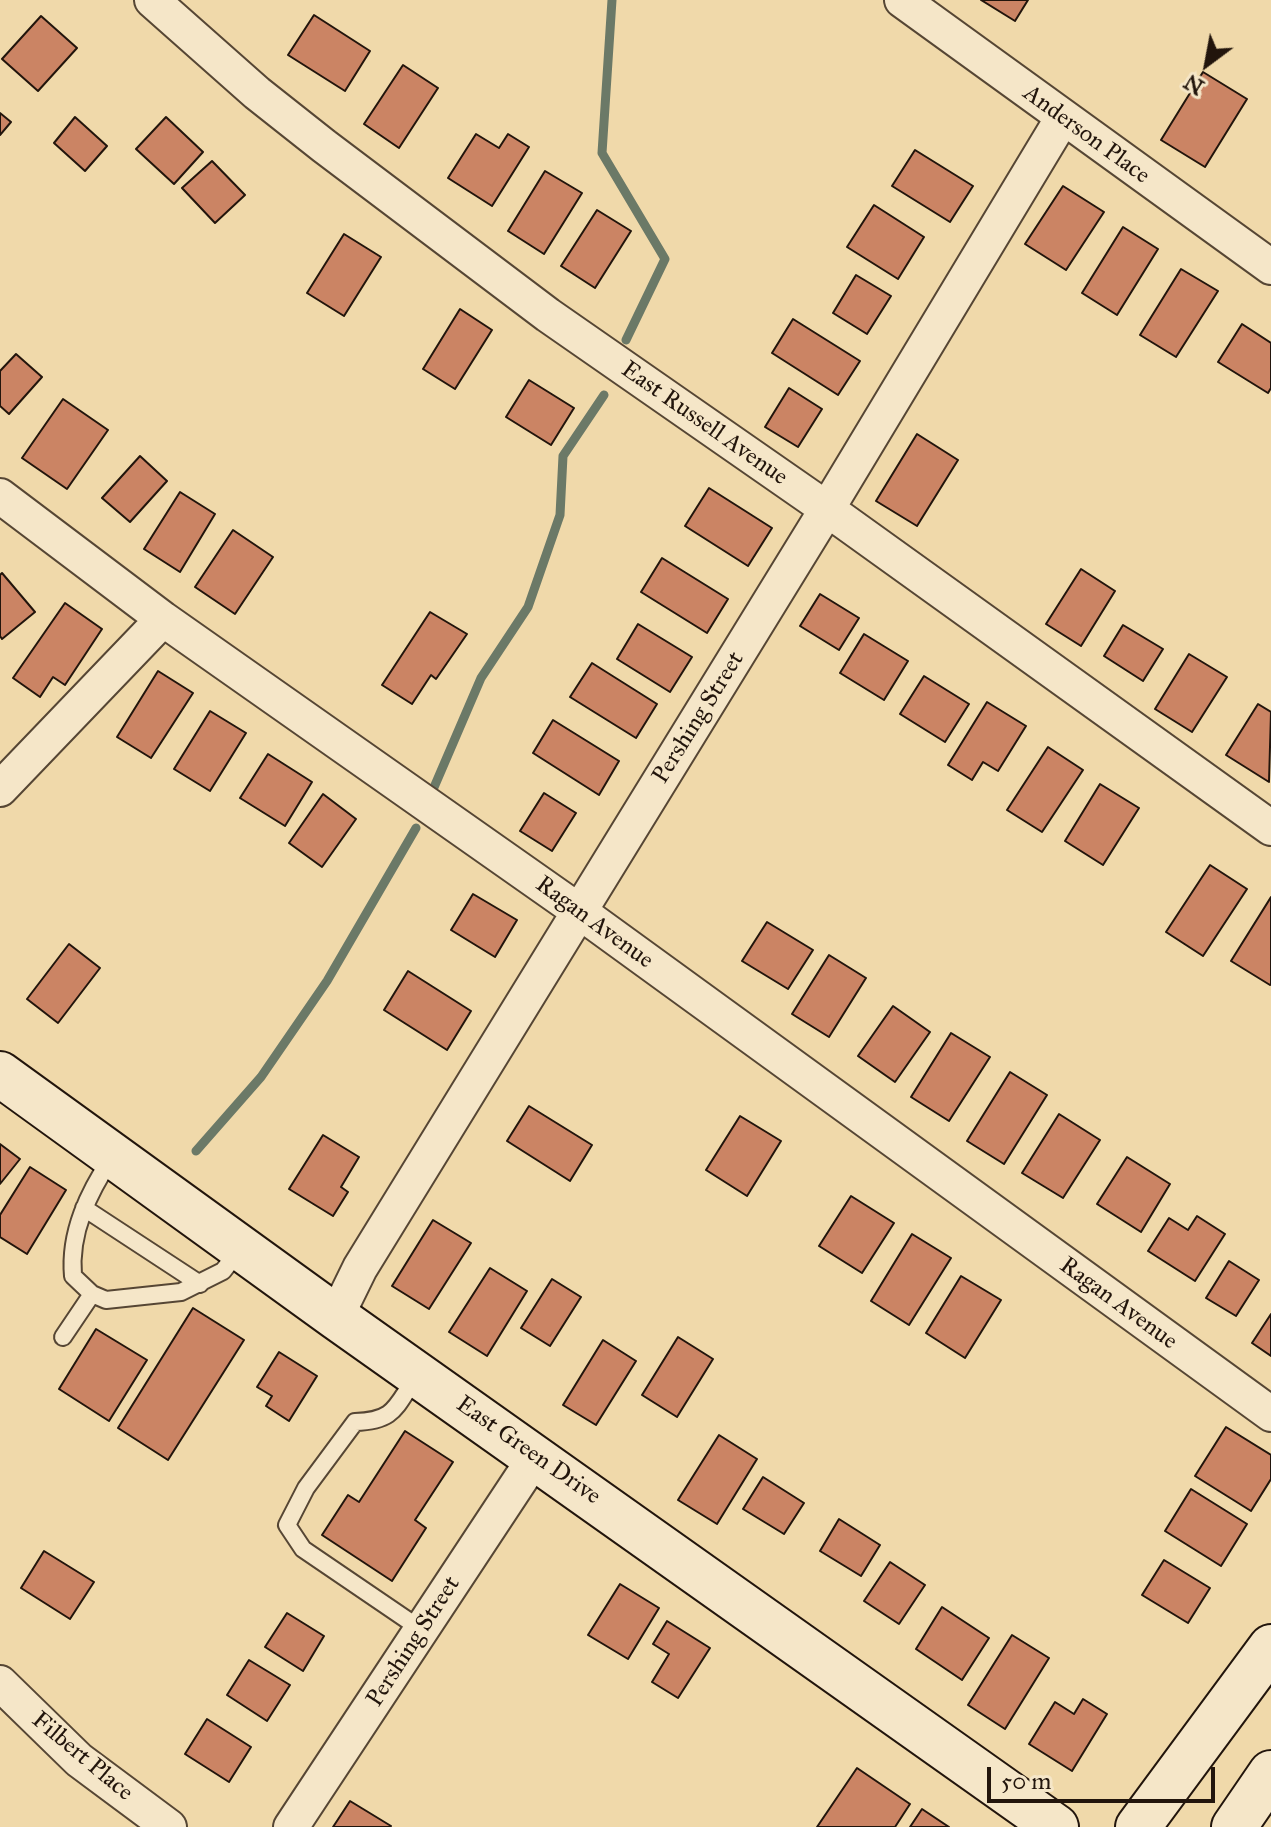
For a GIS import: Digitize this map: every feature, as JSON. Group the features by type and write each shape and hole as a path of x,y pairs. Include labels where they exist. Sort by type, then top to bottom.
{"main road":[{"name":"East Green Drive","path":"0,1074 336,1317 1056,1827"},
{"path":"1138,1827 1271,1647"},
{"path":"1234,1827 1271,1773"}],"street":[{"name":"East Russell Avenue","path":"152,0 257,93 336,156 548,315 827,509 1271,828"},
{"name":"Anderson Place","path":"902,0 1062,119 1271,267"},
{"name":"Pershing Street","path":"336,1317 360,1268 827,509 1062,119"},
{"name":"Ragan Avenue","path":"0,496 163,619 580,912 1271,1414"},
{"path":"0,789 163,619"},
{"name":"Pershing Street","path":"291,1827 536,1456"},
{"name":"Filbert Place","path":"0,1683 79,1760 169,1827"}],"lane":[{"path":"113,1155 90,1191 71,1258 73,1276 92,1294 106,1300 122,1300 181,1292 223,1271 241,1248"},
{"path":"84,1208 200,1284"},
{"path":"63,1337 92,1294"},
{"path":"418,1374 392,1412 379,1421 355,1422 306,1488 287,1525 303,1549 422,1630"}],"building":[{"path":"981,0 1028,0 1015,21"},
{"path":"314,15 370,51 345,91 288,55"},
{"path":"41,16 77,48 38,91 2,59"},
{"path":"403,65 438,88 399,148 364,124"},
{"path":"1203,72 1247,99 1205,167 1161,140"},
{"path":"0,113 11,122 0,135"},
{"path":"75,117 107,146 85,171 54,143"},
{"path":"166,117 203,152 174,184 136,149"},
{"path":"476,134 499,148 508,134 529,147 492,206 448,178"},
{"path":"915,150 973,186 950,222 892,186"},
{"path":"212,161 245,195 215,223 182,188"},
{"path":"545,171 582,193 544,254 508,231"},
{"path":"1063,186 1104,212 1066,270 1025,244"},
{"path":"874,205 924,237 898,279 847,247"},
{"path":"597,210 631,231 595,288 561,266"},
{"path":"1123,227 1158,249 1117,315 1082,293"},
{"path":"344,234 381,257 344,316 307,293"},
{"path":"1181,269 1218,291 1176,357 1140,335"},
{"path":"856,275 891,296 867,334 833,313"},
{"path":"460,309 492,330 455,389 423,369"},
{"path":"793,319 860,361 838,395 772,353"},
{"path":"1242,324 1271,343 1271,388 1268,393 1218,362"},
{"path":"16,354 42,377 9,414 0,406 0,371"},
{"path":"529,380 574,408 551,445 506,417"},
{"path":"789,388 822,409 798,447 765,427"},
{"path":"63,399 108,430 67,489 22,458"},
{"path":"917,434 958,460 917,526 876,501"},
{"path":"140,456 167,481 130,522 102,498"},
{"path":"709,488 772,528 748,566 685,526"},
{"path":"180,492 215,514 180,572 144,549"},
{"path":"233,530 273,557 235,614 195,587"},
{"path":"662,558 728,599 707,633 641,592"},
{"path":"1081,569 1115,591 1081,646 1046,624"},
{"path":"2,573 35,612 2,639 0,575"},
{"path":"820,594 859,618 839,650 800,626"},
{"path":"65,603 102,629 65,685 53,677 40,697 13,678"},
{"path":"430,612 467,634 436,679 431,675 412,704 382,685"},
{"path":"638,624 692,657 670,692 617,659"},
{"path":"1123,625 1163,649 1143,681 1104,656"},
{"path":"864,634 908,661 884,700 840,673"},
{"path":"1189,654 1227,677 1192,732 1155,709"},
{"path":"592,663 657,704 636,738 570,697"},
{"path":"158,671 193,693 151,758 117,737"},
{"path":"924,676 969,704 945,742 900,714"},
{"path":"987,702 1026,726 998,771 983,762 972,780 948,765"},
{"path":"1258,704 1271,712 1269,782 1226,755"},
{"path":"210,711 246,733 210,791 174,769"},
{"path":"553,720 619,761 599,795 533,753"},
{"path":"1048,747 1083,770 1042,832 1007,810"},
{"path":"268,754 312,782 285,826 240,798"},
{"path":"1100,784 1139,808 1103,865 1065,841"},
{"path":"544,793 576,813 552,851 520,831"},
{"path":"323,794 356,819 322,867 289,843"},
{"path":"1210,865 1247,889 1203,956 1166,932"},
{"path":"473,894 517,920 495,957 451,930"},
{"path":"1271,897 1271,984 1270,985 1231,961"},
{"path":"767,922 813,950 788,989 742,961"},
{"path":"69,944 100,968 58,1023 27,999"},
{"path":"829,955 866,978 829,1037 792,1014"},
{"path":"408,971 471,1011 447,1050 384,1010"},
{"path":"893,1006 930,1032 895,1082 858,1056"},
{"path":"951,1033 990,1057 949,1121 911,1097"},
{"path":"1010,1072 1047,1095 1004,1164 967,1141"},
{"path":"529,1106 592,1145 570,1181 507,1141"},
{"path":"1059,1114 1100,1140 1063,1198 1022,1173"},
{"path":"740,1116 781,1141 747,1196 706,1170"},
{"path":"323,1135 359,1157 341,1187 348,1192 333,1216 289,1189"},
{"path":"0,1144 20,1159 0,1184"},
{"path":"1127,1157 1170,1184 1141,1232 1097,1204"},
{"path":"30,1167 66,1190 27,1254 0,1237 0,1215"},
{"path":"851,1196 894,1223 862,1273 819,1246"},
{"path":"1197,1216 1225,1234 1195,1281 1148,1251 1169,1218 1188,1230"},
{"path":"433,1220 471,1243 429,1309 392,1286"},
{"path":"912,1234 951,1258 909,1325 871,1301"},
{"path":"1229,1261 1259,1280 1236,1316 1206,1298"},
{"path":"490,1268 527,1291 487,1356 449,1332"},
{"path":"961,1276 1001,1300 965,1358 926,1333"},
{"path":"552,1279 581,1297 550,1346 521,1328"},
{"path":"193,1308 244,1340 168,1460 118,1428"},
{"path":"1271,1314 1271,1356 1252,1343"},
{"path":"96,1329 147,1360 109,1421 59,1389"},
{"path":"678,1337 713,1359 677,1417 642,1395"},
{"path":"603,1340 636,1361 596,1425 563,1405"},
{"path":"279,1352 317,1376 289,1421 266,1406 272,1396 257,1387"},
{"path":"1226,1427 1271,1455 1271,1479 1251,1511 1195,1476"},
{"path":"405,1431 453,1462 415,1520 426,1528 392,1581 322,1535 348,1495 359,1502"},
{"path":"719,1435 757,1459 717,1524 678,1500"},
{"path":"763,1477 804,1503 784,1534 743,1509"},
{"path":"1191,1489 1247,1524 1221,1566 1165,1531"},
{"path":"839,1519 880,1545 861,1576 820,1551"},
{"path":"44,1551 94,1582 70,1619 21,1588"},
{"path":"1164,1560 1210,1588 1188,1623 1142,1595"},
{"path":"890,1562 925,1585 899,1624 864,1601"},
{"path":"620,1584 659,1608 628,1659 588,1635"},
{"path":"942,1607 989,1638 962,1680 916,1649"},
{"path":"287,1613 324,1636 303,1671 265,1647"},
{"path":"667,1621 710,1648 678,1698 652,1682 669,1654 653,1644"},
{"path":"1012,1635 1049,1658 1005,1729 968,1705"},
{"path":"249,1660 290,1685 267,1721 227,1695"},
{"path":"1083,1699 1107,1714 1072,1771 1029,1744 1055,1702 1074,1714"},
{"path":"207,1719 251,1747 229,1782 185,1754"},
{"path":"857,1768 910,1804 895,1827 817,1827"},
{"path":"350,1801 391,1826 333,1827"},
{"path":"922,1809 949,1827 910,1827"}],"waterway":[{"path":"612,0 602,153 665,259 626,340"},
{"path":"432,792 481,678 528,607 560,515 563,456 604,395"},
{"path":"196,1151 261,1077 327,981 416,828"}]}
